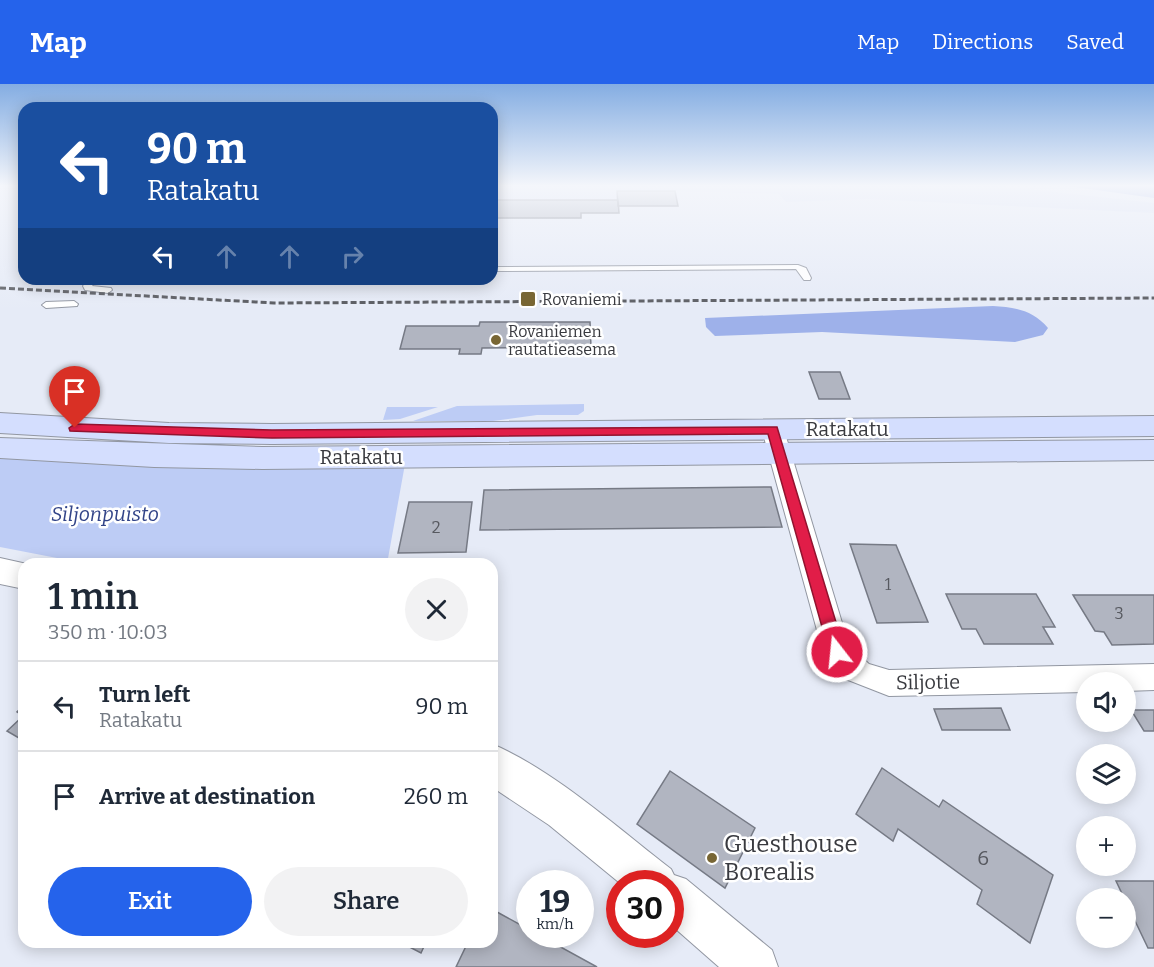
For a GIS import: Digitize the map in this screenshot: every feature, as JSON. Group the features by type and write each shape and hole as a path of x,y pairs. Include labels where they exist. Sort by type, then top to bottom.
{"main road":[{"name":"Ratakatu","path":"0,423 170,433 620,443 776,442 1154,450"},
{"name":"Ratakatu","path":"776,442 1154,426"},
{"name":"Ratakatu","path":"0,448 154,456 262,458 620,443"}],"street":[{"name":"Siljotie","path":"776,442 837,652 844,663 853,670 868,678 889,683 1154,677"},
{"path":"0,572 18,575"},
{"path":"498,768 563,811 638,870"},
{"path":"684,907 755,967"}],"lane":[{"path":"498,269 798,267 803,270 807,278"},
{"path":"88,285 88,288 108,290"},
{"path":"46,305 74,304"}],"green space":[{"path":"584,404 584,411 578,415 537,415 493,421 413,421 457,406"},
{"path":"387,407 438,407 400,419 383,420"},
{"name":"Siljonpuisto","path":"0,458 405,464 388,558 57,558 0,547"}],"shaded area":[{"path":"1008,307 1030,313 1048,328 1043,335 1015,342 822,332 715,336 706,327 705,318"}],"building":[{"name":"Rovaniemen rautatieasema","path":"480,322 590,322 591,347 482,348 481,354 459,354 460,349 400,349 406,326 479,326"},
{"path":"809,372 840,372 850,399 819,399"},
{"path":"771,487 782,527 480,530 484,490"},
{"path":"409,502 472,502 466,552 398,553"},
{"path":"850,544 896,545 928,622 877,623"},
{"path":"946,594 1036,594 1055,627 1043,627 1053,644 984,644 976,629 962,629"},
{"path":"1073,595 1154,595 1154,644 1112,645 1104,632 1095,631"},
{"path":"1001,708 1010,730 942,730 934,709"},
{"path":"1136,710 1154,710 1154,731 1144,731 1136,718"},
{"path":"18,721 18,737 7,731"},
{"path":"882,768 939,807 943,800 1053,875 1030,943 977,904 982,890 898,829 893,841 856,814"},
{"name":"Guesthouse Borealis","path":"670,771 755,828 725,888 637,824"},
{"path":"1116,881 1154,881 1154,948 1148,948 1136,923 1136,888 1119,888"},
{"path":"498,913 516,922 516,948 562,948 597,967 456,967 465,948 498,948"},
{"path":"411,948 423,948 421,953"}],"railway":[{"path":"0,288 274,303 1154,298"}],"place":[{"name":"Rovaniemi","path":"528,299"},
{"name":"Rovaniemen rautatieasema","path":"496,340"},
{"name":"Guesthouse Borealis","path":"712,858"}],"route":[{"path":"75,428 170,433 272,434 773,430 837,652"}]}
